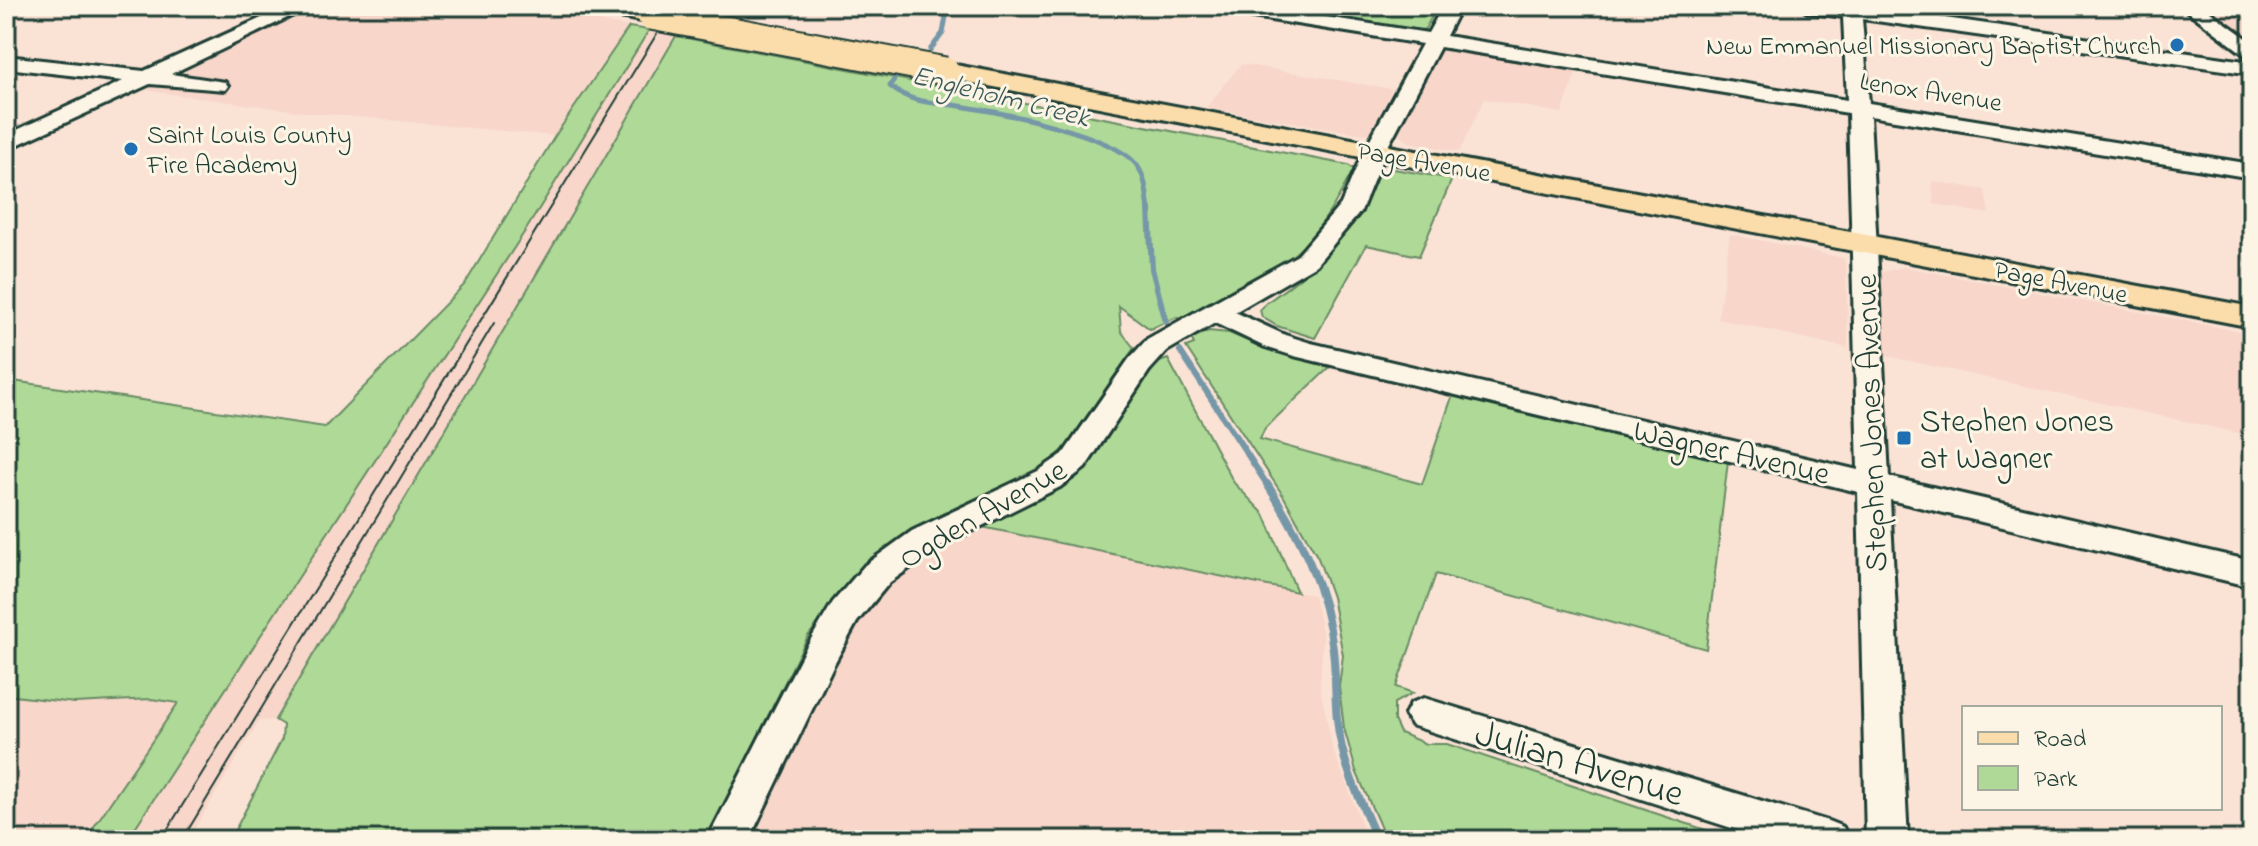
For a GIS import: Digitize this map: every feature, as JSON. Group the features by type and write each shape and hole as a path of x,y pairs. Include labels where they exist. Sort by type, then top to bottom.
{"main road":[{"name":"Page Avenue","path":"597,6 2252,317"}],"street":[{"path":"6,143 303,6"},
{"name":"Lenox Avenue","path":"1221,6 2252,171"},
{"name":"Ogden Avenue","path":"728,840 818,659 845,612 877,574 924,540 1049,479 1074,461 1147,354 1170,337 1217,314 1307,260 1352,206 1374,152 1452,6"},
{"path":"1807,6 1852,9 2252,68"},
{"path":"2190,6 2243,41 2252,51"},
{"name":"Stephen Jones Avenue","path":"1852,9 1887,840"},
{"path":"6,62 218,86"},
{"name":"Wagner Avenue","path":"1217,314 1275,341 1304,350 2252,574"},
{"name":"Julian Avenue","path":"1424,714 1828,840"}],"shaded area":[{"path":"316,6 521,6 629,27 555,136 304,112 136,89"},
{"path":"2202,6 2252,6 2252,39 2240,34"},
{"path":"649,30 676,36 275,720 259,721 188,840 127,840"},
{"path":"1442,49 1578,68 1562,113 1484,99 1459,152 1409,142 1399,134 1437,52"},
{"path":"1241,64 1392,89 1371,132 1363,134 1206,108"},
{"path":"1932,181 1985,190 1989,214 1934,204"},
{"path":"1730,234 1843,258 1846,265 1848,348 1718,319"},
{"path":"1904,267 2249,333 2252,336 2252,436 1882,355 1882,272"},
{"path":"972,525 1314,595 1323,636 1320,687 1333,750 1368,840 747,840 831,661 859,616 890,582 931,550"},
{"path":"6,695 75,703 151,699 179,702 85,840 6,840"}],"green space":[{"path":"1247,6 1438,6 1425,29 1415,32"},
{"path":"629,27 649,30 529,225 127,840 85,840 178,703 151,699 75,703 6,695 6,380 325,427 465,284 555,136"},
{"path":"676,36 1348,165 1354,169 1327,216 1307,242 1294,255 1247,287 1181,322 1177,317 1150,329 1119,306 1121,331 1134,348 1064,449 1044,467 940,515 892,545 855,576 808,636 706,840 230,840 282,739 283,725 275,720"},
{"path":"1394,169 1452,179 1419,256 1366,245 1315,338 1277,326 1262,317 1260,310 1266,303 1319,261 1345,232 1378,174"},
{"path":"1209,331 1229,333 1272,351 1330,367 1265,428 1260,439 1422,484 1453,394 1728,461 1706,649 1436,574 1396,687 1413,693 1394,703 1394,720 1400,733 1426,744 1447,744 1736,840 1386,840 1356,771 1344,728 1339,687 1343,655 1332,597 1318,558 1284,497 1186,347 1194,344 1191,338"},
{"path":"1168,359 1234,483 1264,514 1297,592 972,525 1036,500 1079,472 1107,438 1151,365"}],"waterway":[{"name":"Engleholm Creek","path":"930,50 943,33 948,6"},
{"name":"Engleholm Creek","path":"895,78 890,86 915,99 1001,113 1053,126 1123,153 1142,174 1149,211"},
{"name":"Engleholm Creek","path":"1149,209 1152,269 1166,322"},
{"name":"Engleholm Creek","path":"1180,351 1268,486"},
{"name":"Engleholm Creek","path":"1267,484 1301,543 1318,584 1330,627 1339,735 1353,783 1377,840"}],"tram line":[{"path":"161,840 674,6"},
{"path":"182,840 494,323"}],"place":[{"name":"New Emmanuel Missionary Baptist Church","path":"2177,45"},
{"name":"Saint Louis County Fire Academy","path":"131,149"},
{"name":"Stephen Jones at Wagner","path":"1904,438"}]}
